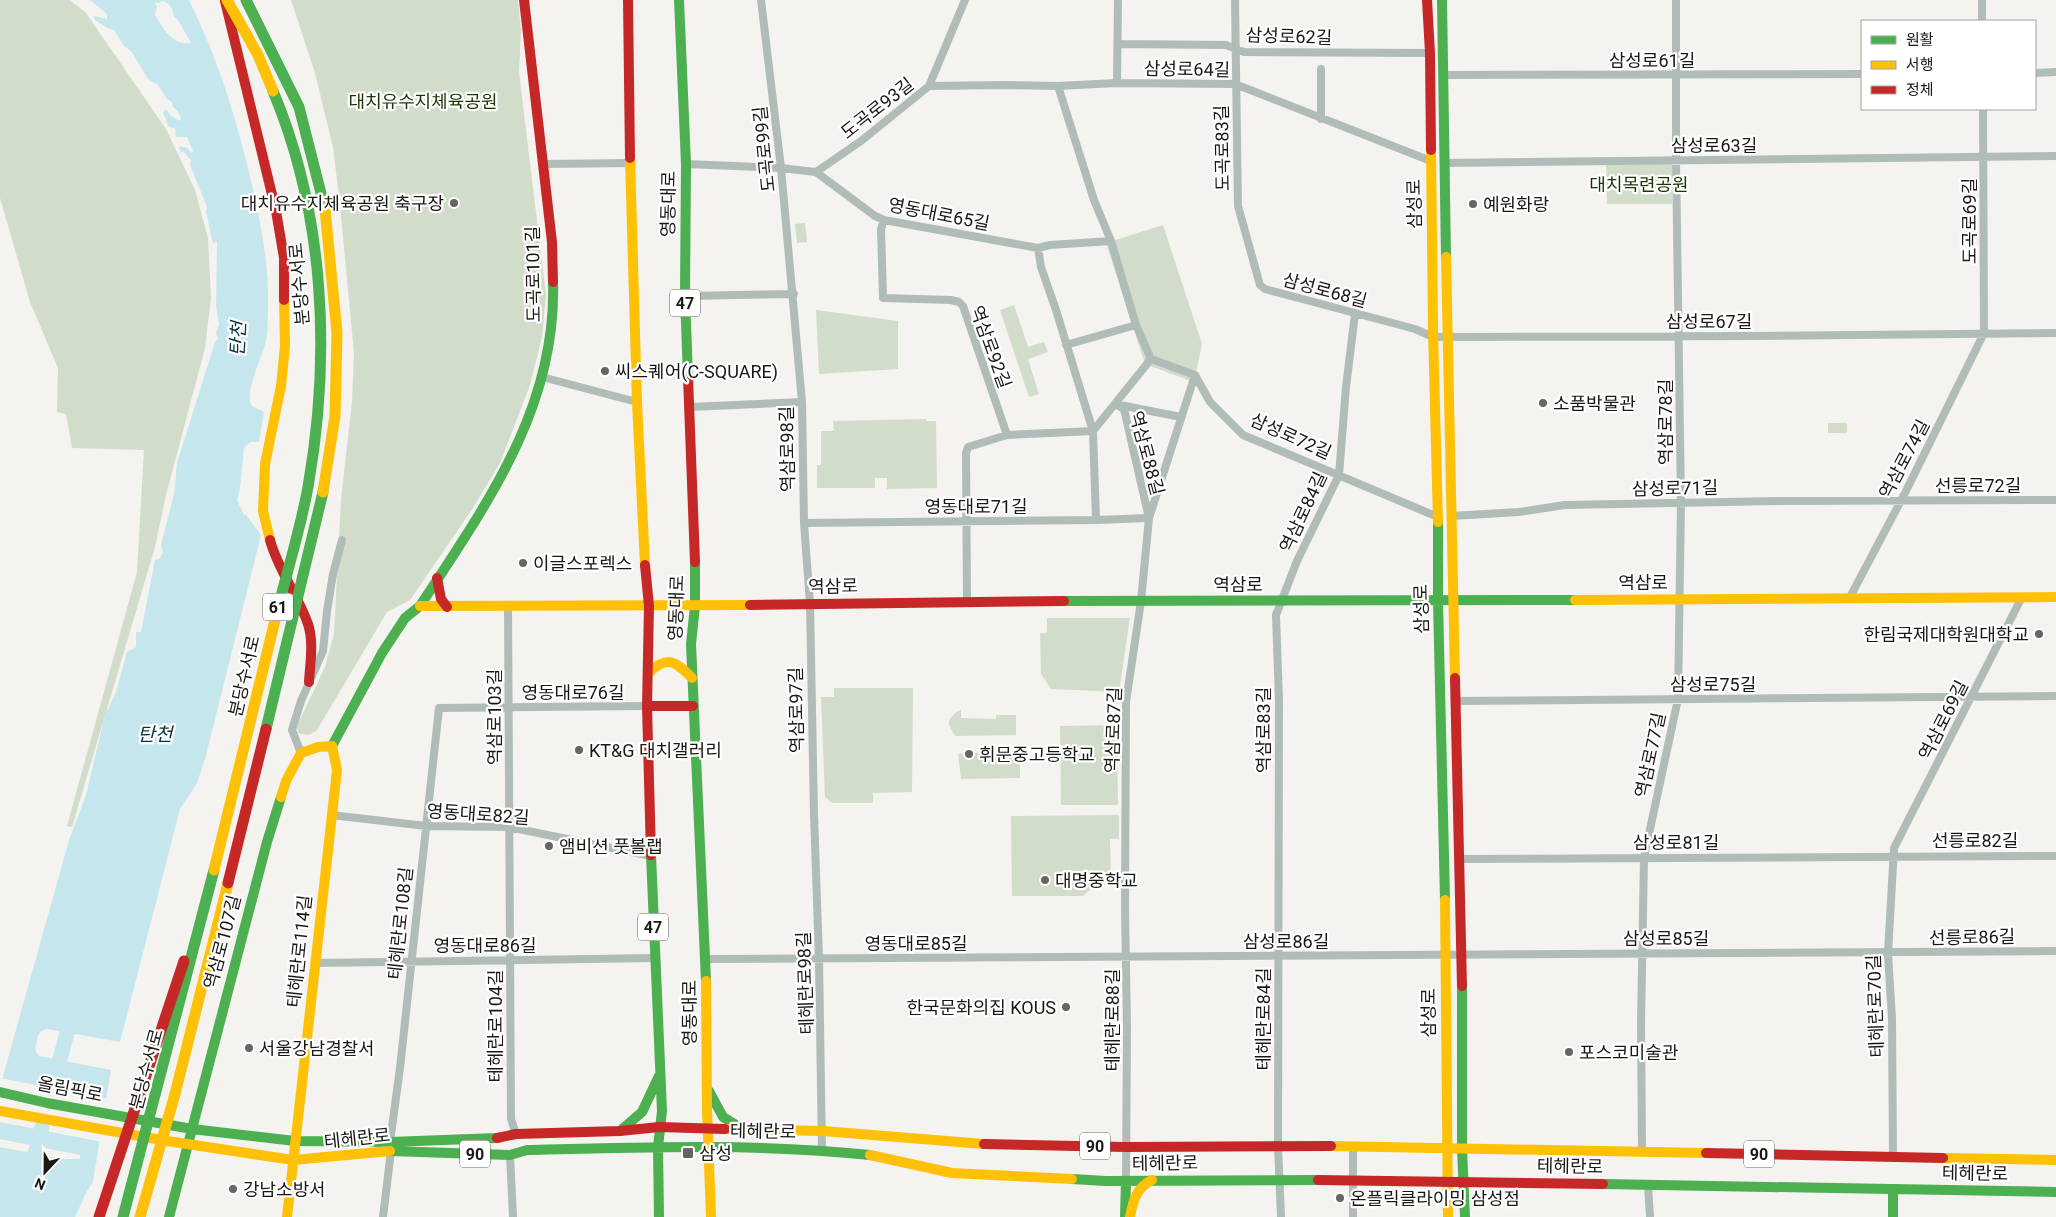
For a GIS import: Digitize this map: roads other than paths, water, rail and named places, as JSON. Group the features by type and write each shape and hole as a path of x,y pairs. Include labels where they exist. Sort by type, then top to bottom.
{"main road":[{"path":"226,0 274,201 284,258 286,346 281,386 266,464 264,510 267,532 275,557 308,625 311,647 310,682"},
{"name":"분당수서로","path":"123,1217 202,924 308,488 317,434 321,348 319,290 312,233 294,149 281,105 269,77 239,19 226,0"},
{"name":"분당수서로","path":"140,1217 177,1085 276,688 324,487 335,416 338,333 326,215 298,108 278,62 246,0"},
{"name":"도곡로101길","path":"420,606 492,495 514,455 542,377 554,314 552,242 524,0"},
{"name":"영동대로","path":"628,0 630,163 637,402 645,567 649,606 647,706 651,856 662,1111 658,1147 660,1217"},
{"name":"영동대로","path":"679,0 686,164 685,296 695,546 691,644 706,959 711,1217"},
{"name":"삼성로","path":"1427,0 1430,54 1433,350 1445,858 1448,1217"},
{"name":"삼성로","path":"1442,0 1451,516 1462,956 1464,1217"},
{"path":"1433,325 1448,324"},
{"path":"1433,350 1448,350"},
{"path":"437,578 438,590 447,607"},
{"name":"역삼로","path":"420,606 694,606 967,602 2056,597"},
{"path":"301,753 318,747 332,746 382,652 405,618 420,606"},
{"path":"648,673 659,662 671,661 678,664 692,678"},
{"path":"647,706 693,706"},
{"name":"테헤란로114길","path":"287,1217 337,770 332,746"},
{"name":"역삼로107길","path":"170,1217 267,842 286,781 301,753"},
{"path":"100,1217 182,964 202,924"},
{"path":"109,1217 138,1129 169,1050"},
{"path":"620,1131 642,1112 660,1074"},
{"path":"707,1087 723,1117 745,1131"},
{"name":"올림픽로","path":"0,1092 47,1103 192,1129"},
{"name":"올림픽로","path":"0,1111 167,1142 189,1144"},
{"name":"테헤란로","path":"189,1144 293,1160 308,1160 391,1146 489,1139 516,1134 620,1131 659,1127 745,1131 823,1131 970,1144 1125,1147 1353,1146 2056,1160"},
{"name":"테헤란로","path":"192,1129 295,1141 510,1155 527,1150 658,1147 822,1150 882,1156 952,1173 1126,1181 1153,1179 1281,1179 2056,1192"},
{"path":"1130,1217 1138,1190 1142,1184 1153,1179"},
{"path":"1125,1217 1126,1181"},
{"path":"1893,1217 1894,1189"}],"street":[{"name":"도곡로99길","path":"761,0 794,294"},
{"name":"도곡로93길","path":"816,172 861,141 929,86 965,0"},
{"path":"1117,83 1118,0"},
{"name":"도곡로83길","path":"1235,0 1238,206"},
{"name":"역삼로78길","path":"1676,0 1676,160 1680,336 1680,599"},
{"path":"1982,0 1982,20"},
{"name":"삼성로62길","path":"1118,44 1226,45 1244,52 1430,54"},
{"path":"1321,70 1321,119"},
{"path":"2036,73 2056,72"},
{"name":"삼성로61길","path":"1443,75 1861,74"},
{"name":"삼성로64길","path":"929,86 1058,86 1117,83 1235,84 1430,161"},
{"path":"1058,86 1094,200 1111,241 1136,325 1151,360 1195,375"},
{"name":"도곡로69길","path":"1983,110 1984,333"},
{"name":"삼성로63길","path":"1444,163 2056,156"},
{"path":"544,164 630,163"},
{"path":"686,164 781,168 816,172"},
{"name":"영동대로65길","path":"816,172 875,216 884,220 1038,248 1050,245 1111,241"},
{"name":"삼성로68길","path":"1238,206 1260,285 1264,289 1415,330 1433,337"},
{"name":"역삼로92길","path":"884,220 881,228 883,298 951,300 959,302 963,306 1006,434"},
{"path":"1038,248 1040,267 1093,431 1096,520"},
{"path":"685,296 794,294"},
{"name":"역삼로98길","path":"794,294 802,402 804,523 810,604"},
{"name":"역삼로84길","path":"1281,601 1296,561 1339,475 1346,387 1355,314"},
{"path":"1066,345 1136,325"},
{"name":"역삼로74길","path":"1850,599 1984,333"},
{"name":"삼성로67길","path":"1433,337 2056,333"},
{"path":"967,602 966,453 968,448 1006,434 1093,431 1151,360"},
{"name":"삼성로72길","path":"1195,375 1210,402 1243,435 1438,516"},
{"name":"역삼로88길","path":"1141,601 1149,518 1195,375"},
{"path":"542,377 637,402"},
{"path":"690,407 802,402"},
{"name":"역삼로88길","path":"1115,404 1181,417"},
{"name":"역삼로88길","path":"1115,404 1124,409 1149,518"},
{"name":"선릉로72길","path":"1899,501 2056,500"},
{"name":"삼성로71길","path":"1451,516 1519,512 1565,505 1899,501"},
{"name":"영동대로71길","path":"804,523 1149,518"},
{"path":"301,753 292,730 301,701 323,651 328,601 342,540"},
{"name":"역삼로69길","path":"1893,856 1894,848 2022,597"},
{"name":"역삼로77길","path":"1642,1152 1641,953 1644,857 1678,698 1680,599"},
{"name":"역삼로87길","path":"1126,860 1126,708 1141,601"},
{"name":"역삼로83길","path":"1278,859 1276,615 1281,601"},
{"name":"역삼로97길","path":"810,604 814,815"},
{"name":"역삼로103길","path":"508,606 508,827"},
{"name":"삼성로75길","path":"1455,701 2056,696"},
{"name":"영동대로76길","path":"439,708 647,706"},
{"name":"테헤란로108길","path":"382,1217 439,708"},
{"name":"영동대로82길","path":"331,815 426,826 508,827 651,856"},
{"name":"테헤란로98길","path":"814,815 819,959 822,1150"},
{"name":"테헤란로104길","path":"508,827 510,1119 516,1134"},
{"name":"선릉로82길","path":"1893,856 2056,856"},
{"name":"삼성로81길","path":"1459,859 1893,856"},
{"name":"테헤란로70길","path":"1893,856 1888,953 1892,1019 1893,1156"},
{"name":"테헤란로84길","path":"1278,859 1278,1146 1281,1179 1281,1217"},
{"name":"테헤란로88길","path":"1126,860 1126,1181"},
{"name":"선릉로86길","path":"1888,953 2056,951"},
{"name":"삼성로85길","path":"1445,956 1641,953 1888,953"},
{"name":"삼성로86길","path":"1126,956 1445,956"},
{"name":"영동대로85길","path":"706,959 1126,956"},
{"name":"영동대로86길","path":"315,963 411,960 510,962 655,958"},
{"path":"1353,1146 1353,1217"},
{"path":"510,1155 513,1217"},
{"path":"1648,1185 1650,1217"}],"water":[{"name":"탄천","path":"90,0 189,0 224,84 237,127 263,237 268,287 268,327 266,341 250,393 252,406 264,412 259,442 250,442 244,448 240,489 237,500 244,515 246,515 261,535 205,759 197,783 180,809 120,1042 47,1029 41,1031 38,1035 35,1050 39,1056 111,1070 93,1182 75,1217 0,1217 0,1147 64,1159 80,1159 80,1155 0,1139 0,1087 69,840 86,795 105,715 116,692 127,652 136,647 136,632 141,632 155,560 159,559 163,553 161,545 174,494 177,463 215,342 218,338 216,333 219,324 216,306 217,241 213,244 206,212 207,207 190,165 191,160 183,151 181,153 179,148 181,146 188,148 191,153 193,151 187,137 176,137 175,128 169,127 163,113 167,110 170,115 179,121 181,119 172,102 167,99 158,85 148,79 131,51 124,46 114,30 95,20 94,16 107,19 107,14","holes":["164,1 170,6 174,17 178,20 191,43 179,42 161,26 155,15 157,7 155,2"]}],"waterway":[{"name":"탄천","path":"55,1078 72,1014"},
{"name":"탄천","path":"30,1172 42,1127"}],"place":[{"name":"대치유수지체육공원 축구장","path":"454,203"},
{"name":"예원화랑","path":"1473,204"},
{"name":"씨스퀘어(C-SQUARE)","path":"605,371"},
{"name":"소품박물관","path":"1543,403"},
{"name":"이글스포렉스","path":"523,563"},
{"name":"한림국제대학원대학교","path":"2039,634"},
{"name":"KT&G 대치갤러리","path":"579,750"},
{"name":"휘문중고등학교","path":"969,754"},
{"name":"앰비션 풋볼랩","path":"549,846"},
{"name":"대명중학교","path":"1045,880"},
{"name":"한국문화의집 KOUS","path":"1066,1007"},
{"name":"서울강남경찰서","path":"249,1048"},
{"name":"포스코미술관","path":"1569,1052"},
{"name":"삼성","path":"688,1153"},
{"name":"강남소방서","path":"233,1189"},
{"name":"온플릭클라이밍 삼성점","path":"1340,1198"}],"park label":[{"name":"대치유수지체육공원","path":"423,101"},
{"name":"대치목련공원","path":"1639,184"}]}
